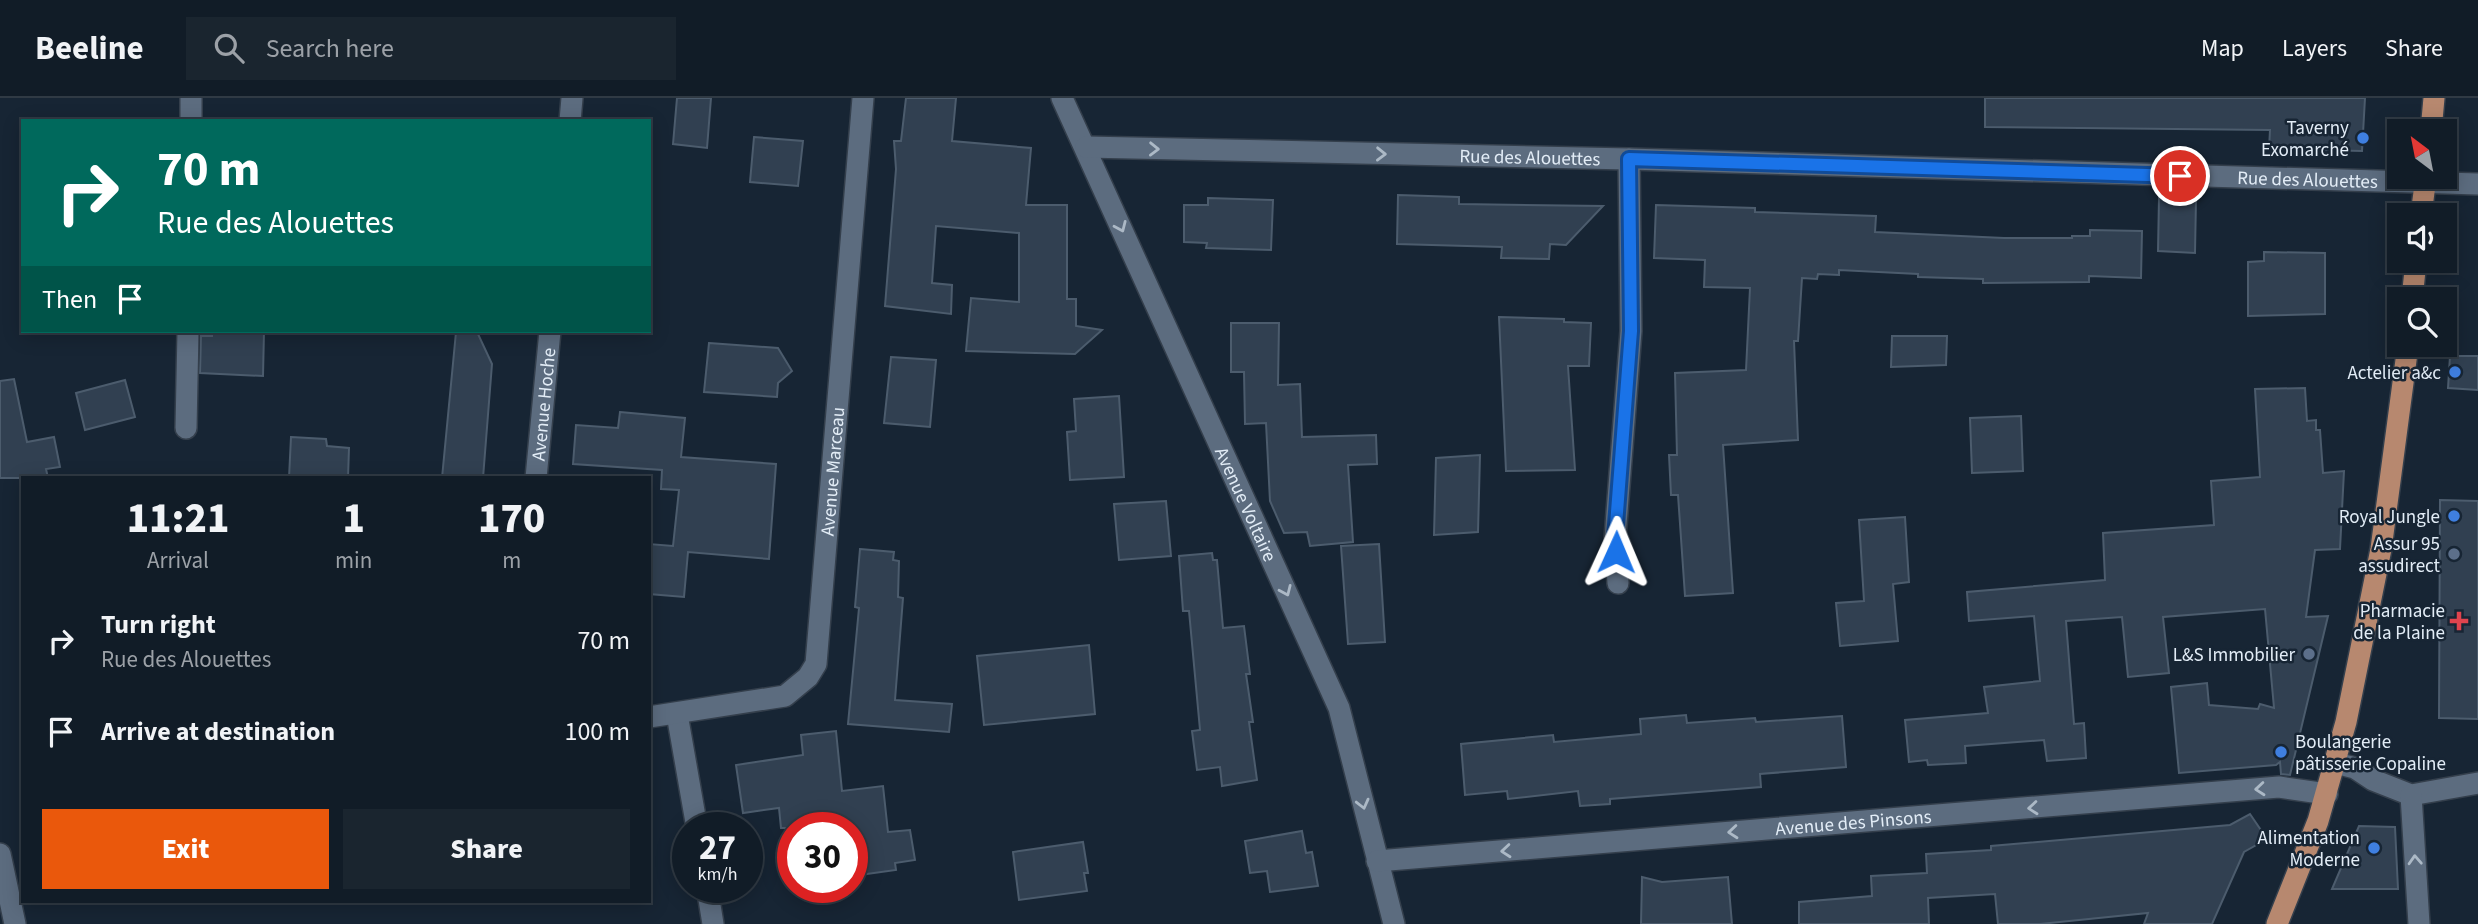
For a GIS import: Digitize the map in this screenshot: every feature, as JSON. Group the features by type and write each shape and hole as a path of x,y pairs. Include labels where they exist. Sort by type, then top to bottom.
{"main road":[{"path":"2432,119 2434,98"},
{"path":"2277,924 2309,846 2336,763 2381,549 2406,357"}],"street":[{"path":"191,98 191,119"},
{"path":"570,119 572,98"},
{"name":"Avenue Marceau","path":"651,717 785,695 808,677 816,664 863,98"},
{"name":"Avenue Voltaire","path":"1062,98 1339,708 1394,924"},
{"name":"Rue des Alouettes","path":"1086,147 2387,179"},
{"path":"1618,583 1615,538 1631,331 1629,159"},
{"name":"Rue des Alouettes","path":"2457,182 2478,184"},
{"path":"186,428 188,333"},
{"name":"Avenue Hoche","path":"536,476 550,333"},
{"path":"677,714 694,812"},
{"path":"2336,763 2355,768 2373,780 2412,795 2478,783"},
{"name":"Avenue des Pinsons","path":"1377,861 2279,788 2327,794"},
{"path":"2412,795 2419,924"},
{"path":"0,854 15,924"},
{"path":"710,903 713,924"}],"building":[{"path":"677,98 711,98 707,148 673,144"},
{"path":"906,98 956,98 952,141 1031,148 1026,205 1067,205 1067,299 1076,299 1076,326 1102,330 1075,354 966,351 971,298 1019,302 1019,233 936,226 932,283 952,285 951,314 885,306 896,169 894,141 901,141"},
{"path":"1985,98 2365,98 2362,151 2269,149 2270,130 1985,127"},
{"path":"754,137 803,141 798,186 750,182"},
{"path":"1398,195 1459,197 1459,204 1603,206 1566,245 1550,244 1549,259 1501,258 1502,247 1397,244"},
{"path":"1208,198 1273,200 1271,250 1206,248 1207,243 1184,242 1184,205 1208,205"},
{"path":"2159,198 2196,199 2195,253 2158,251"},
{"path":"1656,205 1876,216 1875,232 2072,238 2090,236 2090,230 2142,231 2141,278 2089,276 2089,282 1983,283 1983,279 1839,270 1839,275 1818,274 1817,279 1802,278 1798,341 1794,341 1798,440 1723,445 1733,593 1685,596 1678,495 1671,495 1669,455 1677,455 1675,373 1746,370 1750,288 1704,287 1705,260 1654,258"},
{"path":"2264,252 2325,253 2325,314 2248,316 2248,262 2264,261"},
{"path":"1499,317 1564,319 1564,322 1591,323 1589,366 1568,366 1575,470 1506,471"},
{"path":"1231,323 1279,323 1278,385 1300,384 1302,437 1376,435 1377,464 1348,465 1353,542 1310,546 1307,532 1284,533 1270,501 1266,423 1245,424 1244,372 1231,372"},
{"path":"212,333 264,333 263,376 200,373 201,336 212,336"},
{"path":"456,333 478,334 492,364 483,476 442,476"},
{"path":"1892,336 1947,336 1946,365 1891,367"},
{"path":"709,343 778,348 792,371 778,383 777,397 704,392"},
{"path":"2478,356 2478,390 2448,388 2450,357"},
{"path":"891,357 936,360 930,427 884,423"},
{"path":"14,379 27,442 54,437 60,467 46,469 48,476 0,478 0,381"},
{"path":"125,380 135,417 85,430 76,393"},
{"path":"2305,388 2307,421 2316,420 2316,430 2320,430 2323,473 2344,471 2340,549 2315,550 2306,617 2328,616 2290,775 2281,774 2280,762 2276,765 2179,773 2171,687 2207,683 2209,705 2258,709 2260,704 2274,708 2265,609 2163,617 2169,673 2128,677 2122,617 2066,621 2074,724 2084,723 2086,758 2047,761 2044,740 1965,746 1966,763 1928,765 1927,760 1909,762 1905,720 1988,713 1984,687 2040,681 2034,616 1969,621 1967,592 2105,580 2103,533 2214,525 2211,481 2260,477 2255,389"},
{"path":"1119,396 1124,477 1070,480 1067,432 1076,431 1074,399"},
{"path":"620,412 685,418 681,457 776,464 769,559 688,552 684,597 651,594 651,544 673,546 679,490 661,489 662,470 573,464 576,425 618,428"},
{"path":"2021,416 2023,471 1972,473 1970,418"},
{"path":"291,437 326,439 327,446 349,448 348,476 289,476"},
{"path":"1480,455 1478,532 1434,535 1436,458"},
{"path":"2440,500 2478,501 2478,719 2439,718"},
{"path":"1166,501 1171,556 1119,560 1114,504"},
{"path":"1905,517 1909,582 1893,584 1898,641 1840,646 1836,603 1864,601 1859,520"},
{"path":"1379,544 1385,642 1348,644 1341,546"},
{"path":"860,549 894,552 893,560 899,561 898,597 903,598 895,700 952,704 949,732 848,724 859,608 855,607"},
{"path":"1212,553 1213,560 1217,560 1223,628 1244,626 1250,674 1246,674 1253,722 1249,722 1257,780 1222,786 1220,767 1197,770 1192,731 1200,730 1189,611 1183,611 1179,556"},
{"path":"1089,645 1095,714 984,725 977,656"},
{"path":"1686,715 1687,723 1755,718 1756,722 1842,716 1846,767 1760,774 1761,787 1610,799 1610,804 1580,806 1578,791 1508,799 1507,791 1465,795 1461,744 1553,735 1554,742 1641,734 1640,719"},
{"path":"836,731 842,791 883,786 888,832 910,830 915,860 895,863 896,870 868,874 868,812 779,812 779,808 743,812 736,765 803,755 801,735"},
{"path":"2250,814 2267,839 2244,852 2212,924 2144,924 2148,913 2040,924 1998,924 1995,894 1928,898 1929,924 1799,924 1799,902 1872,896 1871,876 1927,873 1926,854 1991,850 1991,846 2230,825"},
{"path":"2359,826 2395,827 2398,889 2332,889"},
{"path":"1302,831 1306,853 1312,852 1318,886 1270,892 1267,871 1250,873 1245,841"},
{"path":"1083,842 1088,873 1084,873 1087,891 1019,900 1013,852"},
{"path":"1642,877 1662,882 1728,877 1732,924 1641,924"}],"place":[{"name":"Taverny Exomarché","path":"2363,138"},
{"name":"Actelier a&c","path":"2455,372"},
{"name":"Royal Jungle","path":"2454,516"},
{"name":"Assur 95 assudirect","path":"2454,554"},
{"name":"Pharmacie de la Plaine","path":"2459,621"},
{"name":"L&S Immobilier","path":"2309,654"},
{"name":"Boulangerie pâtisserie Copaline","path":"2281,752"},
{"name":"Alimentation Moderne","path":"2374,848"}],"route":[{"path":"1616,552 1631,331 1629,159 2180,176"}]}
